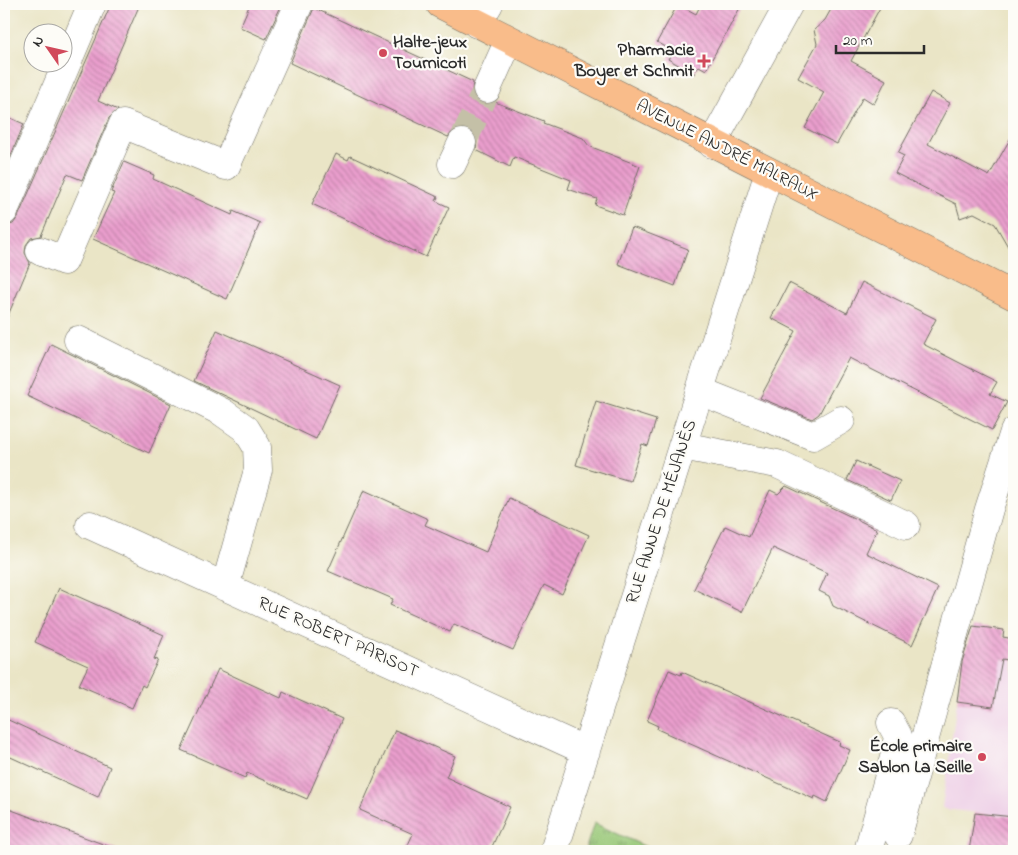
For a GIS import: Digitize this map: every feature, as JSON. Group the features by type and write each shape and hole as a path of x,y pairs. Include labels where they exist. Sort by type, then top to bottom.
{"main road":[{"name":"AVENUE ANDRÉ MALRAUX","path":"440,4 483,14 509,40 1014,296"}],"street":[{"path":"4,211 92,4"},
{"path":"40,251 64,260 123,124 226,166 299,4"},
{"path":"712,144 789,4"},
{"path":"487,89 509,40"},
{"name":"RUE ANNE DE MÉJANÈS","path":"554,851 769,172"},
{"path":"78,340 222,412 246,429 257,447 258,470 225,587"},
{"path":"700,391 813,436 841,420"},
{"path":"898,835 989,509 1014,432"},
{"path":"682,446 777,464 906,525"},
{"name":"RUE ROBERT PARISOT","path":"90,525 586,751"},
{"path":"868,851 895,754 898,736 891,723"}],"shaded area":[{"name":"École primaire Sablon La Seille","path":"1014,644 1014,817 944,809 942,807 957,702 993,707 1000,659 1012,660"}],"green space":[{"path":"594,823 655,851 585,851"}],"building":[{"path":"111,4 140,4 98,101 118,110 109,118 82,180 67,174 41,236 31,238 26,245 25,253 30,263 4,325 4,226 13,224 18,217"},
{"path":"250,4 282,4 266,39 240,27"},
{"path":"678,4 696,14 701,4 742,4 706,70 699,66 694,74 668,59 673,51 657,42"},
{"path":"834,4 882,4 851,61 886,80 874,104 863,97 837,144 805,128 824,92 798,78 817,44 814,30 825,20"},
{"path":"314,8 473,82 472,91 480,103 488,105 495,102 544,121 543,123 583,138 589,146 640,166 623,215 595,205 597,199 568,189 571,180 514,157 510,167 476,150 477,141 475,134 468,129 460,128 454,130 448,137 290,63"},
{"path":"931,92 950,103 928,144 989,176 1014,132 1014,257 995,224 974,213 960,218 956,204 895,173 904,156 898,153"},
{"path":"4,115 24,124 4,172"},
{"path":"336,154 348,160 350,156 438,197 436,201 449,207 426,257 312,204"},
{"path":"124,162 154,175 153,179 232,215 233,211 260,223 227,299 93,239 114,193 111,192"},
{"path":"632,227 688,249 675,286 618,264"},
{"path":"862,282 936,319 923,344 997,382 990,394 1007,402 992,430 849,358 819,414 812,419 760,398 796,331 771,318 789,283 847,313"},
{"path":"217,330 340,385 316,439 194,381"},
{"path":"51,344 171,404 149,453 27,396"},
{"path":"596,401 656,420 648,446 642,444 630,481 576,465"},
{"path":"856,461 900,481 891,500 847,480"},
{"path":"786,486 877,529 866,553 938,588 912,645 833,606 829,596 819,591 827,573 773,548 742,612 694,589 725,526 749,537 770,490 778,494"},
{"path":"364,490 428,519 425,525 486,552 509,498 589,535 562,594 544,585 513,650 454,624 450,632 390,605 393,599 328,571"},
{"path":"59,588 164,635 154,659 158,660 145,687 142,685 132,708 79,685 88,666 35,642"},
{"path":"973,626 1004,630 1003,637 1014,639 1014,661 1002,659 993,707 957,702 962,662"},
{"path":"218,669 281,698 283,692 342,719 307,799 247,773 245,778 181,750"},
{"path":"669,670 681,675 682,672 840,742 839,745 850,750 827,802 815,796 814,799 657,729 658,726 647,721"},
{"path":"4,718 110,767 98,797 4,754"},
{"path":"395,730 455,756 446,777 510,807 490,851 405,851 413,834 360,810"},
{"path":"9,809 116,849 116,851 4,851 4,822"},
{"path":"975,813 1014,817 1009,851 969,851"}],"tunnel":[{"path":"462,143 487,89"}],"place":[{"name":"Halte-jeux Tournicoti","path":"383,53"},
{"name":"Pharmacie Boyer et Schmit","path":"704,61"},
{"name":"École primaire Sablon La Seille","path":"982,757"}]}
